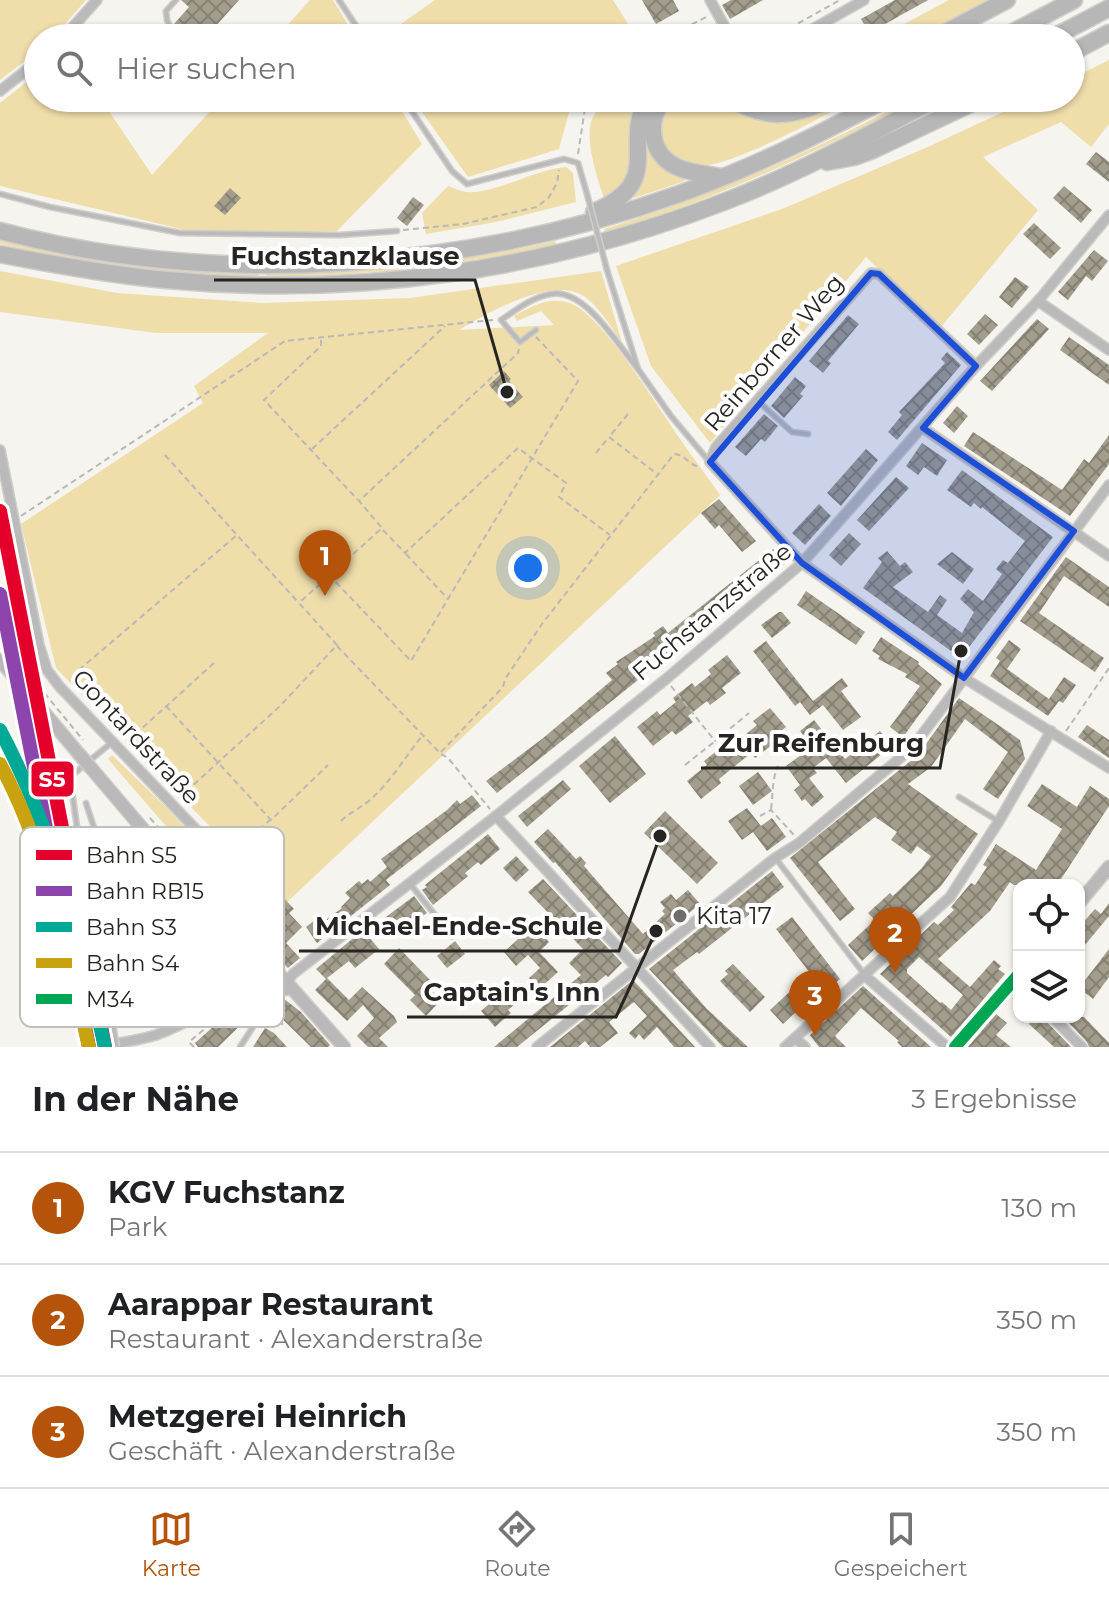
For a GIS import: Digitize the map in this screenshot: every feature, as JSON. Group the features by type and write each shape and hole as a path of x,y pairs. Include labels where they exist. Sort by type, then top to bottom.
{"highway":[{"path":"962,24 1007,0"},
{"path":"974,24 1019,0"},
{"path":"1029,24 1074,0"},
{"path":"1079,24 1109,8"},
{"path":"1085,46 1109,33"},
{"path":"548,232 618,200 631,185 639,159 639,120 642,112"},
{"path":"657,112 652,129 658,150 673,165 722,177"},
{"path":"757,112 772,115 798,112"},
{"path":"0,231 124,255 266,264 419,255 548,232 637,208 801,144 862,112"},
{"path":"0,254 118,275 216,284 315,285 413,278 510,264 598,243 699,211 810,165 911,112"},
{"path":"810,165 854,157 873,150 953,112"}],"main road":[{"path":"0,660 78,746 91,768 141,827"},
{"path":"1085,896 1109,867"},
{"path":"955,1047 1013,983"},
{"path":"285,984 344,1047"}],"street":[{"path":"76,24 97,0"},
{"path":"710,0 723,24"},
{"path":"822,24 864,0"},
{"path":"0,91 24,72"},
{"name":"Fuchstanzstraße","path":"285,984 293,974 666,679 802,563 976,366 1038,301 1109,215"},
{"name":"Reinborner Weg","path":"707,464 716,447 871,273 879,274 976,366"},
{"path":"1038,301 1109,350"},
{"path":"923,428 1109,556"},
{"name":"Gontardstraße","path":"0,450 39,645 47,670 111,743 193,827"},
{"path":"707,464 802,563 964,678 1109,768"},
{"path":"537,1047 775,858 799,843 912,748 1109,485"},
{"path":"785,1047 950,897 1051,731"},
{"path":"496,816 710,1047"},
{"path":"864,975 947,1047"},
{"path":"1058,1023 1082,1047"},
{"path":"94,1047 154,1035 173,1027"},
{"path":"795,1038 805,1047"}],"lane":[{"path":"169,24 166,11 176,0"},
{"path":"339,0 355,24"},
{"path":"412,112 452,171 467,184 564,159 578,163 638,369"},
{"path":"0,194 180,233 340,235 397,231"},
{"path":"534,332 520,342 501,320 536,298 554,293 576,298 590,310 638,369 707,464"},
{"path":"758,401 792,432 808,434"},
{"path":"77,827 70,777 111,743"},
{"path":"959,797 999,821"},
{"path":"86,803 94,827"},
{"path":"775,858 864,975"},
{"path":"409,883 452,936"},
{"path":"114,1027 117,1047"},
{"path":"240,1047 253,1027"}],"path":[{"path":"797,24 840,0"},
{"path":"692,24 716,12"},
{"path":"578,163 584,112"},
{"path":"397,231 463,224 537,207 549,197 557,183 558,161"},
{"path":"14,521 285,341 501,320"},
{"path":"311,450 447,324"},
{"path":"329,575 411,661 578,381 534,332"},
{"path":"321,338 321,346 264,400 448,599"},
{"path":"359,501 518,353 520,342"},
{"path":"596,453 628,414"},
{"path":"609,437 658,474"},
{"path":"405,553 518,448 566,483 559,497 611,536"},
{"path":"440,753 503,687 505,679 542,624 674,454 680,454 695,467 707,464"},
{"path":"165,455 337,645 423,736 448,758 496,816"},
{"path":"299,603 382,528"},
{"path":"79,670 237,535"},
{"path":"0,639 78,746"},
{"path":"176,800 280,706 337,645"},
{"path":"124,745 214,663"},
{"path":"1061,738 1109,668"},
{"path":"666,679 715,741"},
{"path":"166,706 271,820"},
{"path":"685,765 749,713"},
{"path":"341,821 380,788 423,736"},
{"path":"263,827 328,765"},
{"path":"771,810 775,787 773,777 778,766"},
{"path":"771,810 799,843"},
{"path":"760,816 771,810"},
{"path":"194,1047 189,1042 207,1027"}],"highlighted area":[{"path":"871,273 879,274 976,366 923,428 1074,531 964,678 802,563 710,462"}],"shaded area":[{"path":"0,0 86,0 65,24 24,24 24,62 0,80"},
{"path":"310,0 333,0 348,24 289,24"},
{"path":"435,0 613,0 628,24 401,24"},
{"path":"949,0 1003,0 957,24 904,24"},
{"path":"1109,60 1109,124 1091,147 1061,122 983,157 1038,210 941,327 866,257 710,443 651,366 616,266 782,209 1003,112 1085,112 1085,72"},
{"path":"24,84 24,112 109,112 152,175 209,112 403,112 422,144 337,231 184,233 181,229 0,186 0,103"},
{"path":"422,112 569,112 559,149 468,177"},
{"path":"596,112 632,112 629,177 605,201 593,160 590,138 592,119"},
{"path":"662,112 741,112 751,118 774,123 812,112 830,112 749,152 706,166 690,166 663,151"},
{"path":"885,112 892,112 766,173 647,220 605,233 604,229 762,171"},
{"path":"645,150 651,150 661,164 684,177 685,181 634,198"},
{"path":"566,167 573,173 576,202 496,222 426,234 422,213 448,186 477,192"},
{"path":"0,241 96,258 258,274 258,277 161,271 96,262 0,244"},
{"path":"555,241 557,245 448,264 376,272 266,277 266,274 448,261"},
{"path":"0,271 117,293 263,303 410,298 601,271 622,343 593,304 582,295 569,291 553,290 519,299 459,330 554,325 541,311 517,321 514,316 549,301 572,304 599,326 614,344 720,495 285,904 284,827 210,827 56,668 21,524 203,403 194,386 268,333 156,333 0,312"},
{"path":"112,755 184,827 167,827 108,759"}],"building":[{"path":"181,0 239,0 218,24 174,24 189,7"},
{"path":"642,0 673,0 679,11 656,24"},
{"path":"731,0 763,0 730,19 722,5"},
{"path":"895,0 928,0 885,24 864,24 861,19"},
{"path":"1096,152 1109,162 1109,182 1086,164"},
{"path":"1064,186 1092,210 1081,223 1053,198"},
{"path":"230,188 241,198 225,215 214,206"},
{"path":"413,197 424,205 407,226 397,218"},
{"path":"1034,223 1061,248 1050,259 1023,234"},
{"path":"1094,250 1108,261 1092,281 1086,276 1068,300 1058,292"},
{"path":"1015,277 1029,287 1012,308 999,297"},
{"path":"985,314 998,325 979,345 967,334"},
{"path":"848,315 859,324 828,361 831,363 823,373 809,361"},
{"path":"1037,319 1049,329 992,391 980,381"},
{"path":"1069,337 1109,365 1109,385 1060,350"},
{"path":"947,352 961,365 897,440 888,432 902,415 899,412 945,363 941,359"},
{"path":"504,371 523,397 510,408 489,385"},
{"path":"795,377 806,386 800,394 803,396 784,418 771,406"},
{"path":"957,406 968,416 954,433 943,423"},
{"path":"764,414 778,426 765,442 761,439 746,456 735,447"},
{"path":"973,432 1062,490 1084,459 1089,463 1109,435 1109,464 1070,516 964,446"},
{"path":"922,443 947,460 937,476 924,467 918,475 906,466"},
{"path":"866,449 878,460 841,506 827,493"},
{"path":"962,470 1053,537 963,655 958,656 863,588 882,562 878,558 887,551 900,566 905,562 913,572 893,587 928,612 940,595 947,600 937,615 962,633 974,612 960,599 968,589 983,601 1002,574 996,569 1003,560 1008,563 1025,541 982,507 974,503 971,507 947,490"},
{"path":"896,477 909,488 869,531 857,520"},
{"path":"719,499 756,541 742,552 719,525 715,529 701,513"},
{"path":"819,504 831,516 805,545 792,533"},
{"path":"849,533 861,544 841,566 829,555"},
{"path":"773,549 785,564 761,581 754,576 759,583 497,793 486,781 612,680 606,673 618,664 616,662 655,636 653,633 663,626 668,633"},
{"path":"952,552 974,569 963,584 937,564"},
{"path":"1066,557 1109,587 1109,607 1064,576 1039,613 1104,658 1095,672 1020,621"},
{"path":"806,591 865,632 856,645 797,605"},
{"path":"779,612 791,623 772,638 761,625"},
{"path":"881,637 919,662 942,684 903,737 890,727 920,686 905,677 907,674 878,659 880,656 872,651"},
{"path":"1009,640 1021,649 1007,669 1049,699 1064,677 1076,685 1063,703 1059,701 1048,716 990,676 1000,661 996,658"},
{"path":"766,641 813,701 842,678 848,686 841,691 861,717 843,730 823,705 810,715 800,702 795,706 753,651"},
{"path":"727,655 741,673 722,688 726,693 710,705 707,701 688,716 693,722 676,735 672,731 653,746 637,727 657,711 660,715 676,702 673,698 692,683 695,687 711,674 708,670"},
{"path":"959,698 1020,740 1025,759 998,799 983,789 1008,752 965,719 931,767 908,784 978,834 941,886 862,961 848,945 875,920 868,913 890,893 893,896 931,856 917,846 911,854 891,840 897,832 875,817 818,862 855,909 840,921 790,858 918,755"},
{"path":"770,708 786,727 769,741 772,745 755,758 751,753 719,779 721,783 701,799 687,781 707,765 704,761 737,735 740,739 757,725 753,721"},
{"path":"814,720 845,759 880,731 892,746 846,783 826,758 813,768 817,773 809,778 824,797 812,807 805,799 802,801 794,790 800,785 786,766 812,747 800,731"},
{"path":"1087,725 1109,740 1109,758 1078,737"},
{"path":"615,736 646,774 610,803 579,766"},
{"path":"758,772 772,791 753,805 739,786"},
{"path":"563,780 571,789 527,827 518,816"},
{"path":"1042,784 1077,807 1090,786 1109,799 1109,806 1061,879 1013,879 1013,884 1010,882 990,911 938,959 970,987 994,960 1001,966 998,969 1005,974 951,1037 880,974 934,922 938,925 954,910 951,907 971,883 975,885 987,867 983,865 996,844 1036,870 1062,829 1027,806","holes":["919,957 963,995 951,1010 907,973"]},
{"path":"472,795 481,806 386,880 390,885 317,943 306,927 319,917 323,922 342,908 350,898 345,893 359,881 362,884 368,879 370,882 387,867 381,859 457,800 460,804"},
{"path":"747,808 761,826 772,818 786,837 767,851 753,832 742,840 728,821"},
{"path":"665,811 718,863 697,884 644,833"},
{"path":"548,829 576,859 580,856 586,863 584,866 643,934 665,914 660,902 671,894 676,900 688,890 700,904 639,954 635,954 534,842"},
{"path":"488,834 500,849 481,865 478,862 465,873 468,876 433,905 422,890 427,887 425,885"},
{"path":"516,856 529,870 516,882 503,868"},
{"path":"772,871 784,887 699,954 697,952 673,970 706,1008 748,1047 723,1047 649,969"},
{"path":"543,879 622,963 517,1047 494,1047 581,975 569,963 583,949 528,892"},
{"path":"414,896 427,913 394,936 382,920"},
{"path":"284,898 294,909 289,913 302,927 286,943 300,958 288,968 284,964"},
{"path":"1109,903 1109,916 1085,945 1085,920 1095,909 1101,914"},
{"path":"792,917 840,979 824,992 821,988 783,1024 770,1010 810,973 776,929"},
{"path":"528,919 549,942 539,952 558,972 539,989 529,978 540,968 528,955 516,966 504,952 526,932 520,926"},
{"path":"363,930 379,949 355,968 349,961 327,978 349,1000 362,987 394,1016 397,1022 379,1038 388,1047 368,1047 357,1036 374,1018 363,1005 347,1021 315,990 326,979 316,969"},
{"path":"455,941 465,954 447,968 437,956"},
{"path":"399,948 430,980 426,985 441,1000 426,1016 410,1000 415,995 384,964"},
{"path":"1109,949 1109,977 1093,999 1085,993 1085,980"},
{"path":"733,964 765,997 750,1012 720,981"},
{"path":"633,980 695,1047 674,1047 657,1027 644,1040 639,1034 635,1039 629,1033 647,1016 634,1002 609,1022 618,1033 600,1047 590,1047 585,1041 578,1047 550,1047"},
{"path":"512,984 523,997 495,1027 481,1011"},
{"path":"863,986 931,1047 902,1047 861,1008 835,1036 846,1047 819,1047 810,1035"},
{"path":"284,999 301,1012 330,1045 311,1047 284,1021"},
{"path":"996,1014 1007,1023 996,1035 1011,1047 968,1047"},
{"path":"1085,1018 1109,1043 1109,1047 1089,1047 1069,1023 1085,1023"},
{"path":"1048,1023 1071,1047 1054,1047 1029,1024"},
{"path":"213,1027 239,1027 218,1047 198,1047 195,1043"},
{"path":"265,1028 274,1033 287,1047 253,1047"}],"rail line":[{"name":"S5","path":"0,511 62,827"},
{"name":"RB15","path":"0,594 46,827"},
{"name":"S3","path":"0,730 43,827"},
{"name":"S4","path":"0,764 29,827"},
{"name":"S4","path":"84,1027 89,1047"},
{"name":"RB15","path":"85,1027 89,1047"},
{"name":"S3","path":"100,1027 105,1047"},
{"name":"S5","path":"101,1027 105,1047"}],"transit line":[{"name":"M34","path":"955,1047 1013,981"}],"place":[{"name":"Fuchstanzklause","path":"507,392"},
{"name":"KGV Fuchstanz","path":"325,596"},
{"name":"Zur Reifenburg","path":"961,651"},
{"name":"Michael-Ende-Schule","path":"660,836"},
{"name":"Kita 17","path":"680,916"},
{"name":"Captain's Inn","path":"656,931"},
{"name":"Aarappar Restaurant","path":"895,973"},
{"name":"Metzgerei Heinrich","path":"815,1036"}]}
